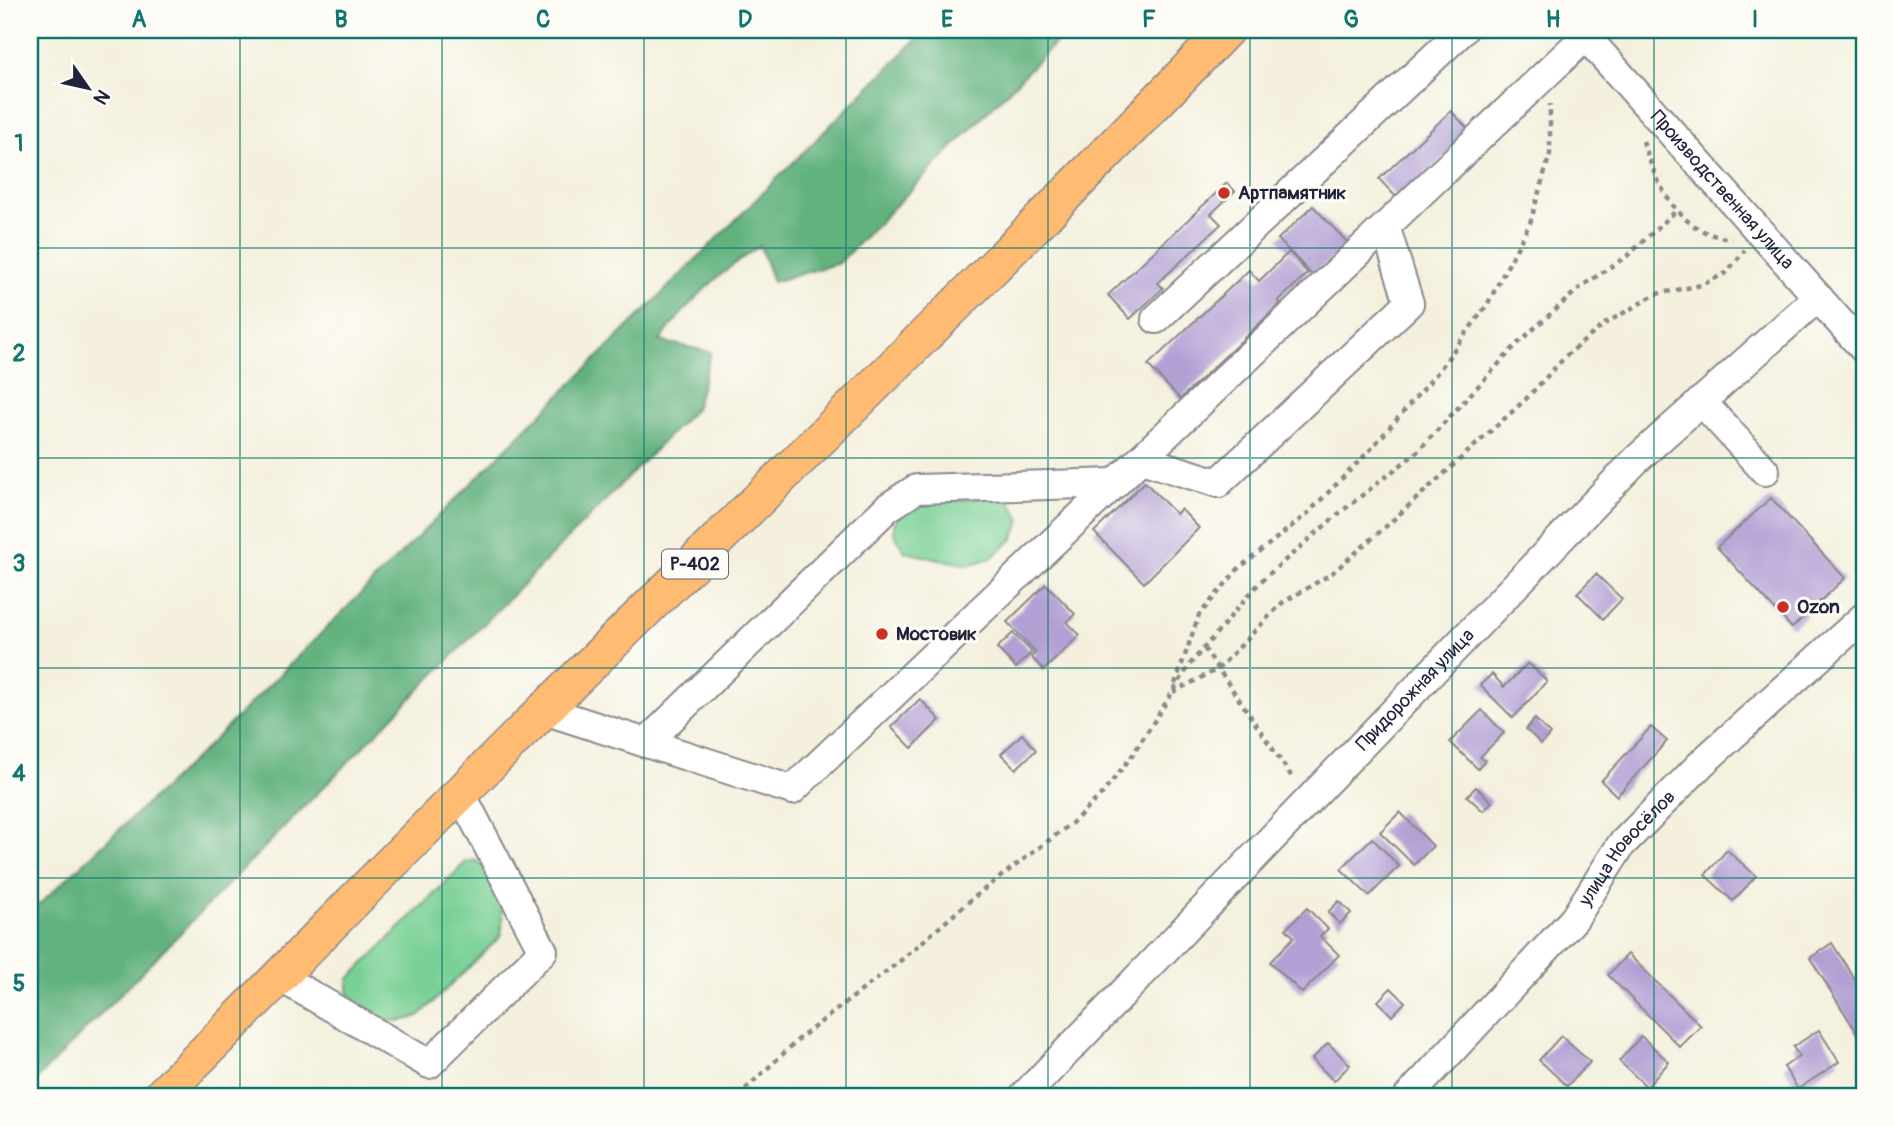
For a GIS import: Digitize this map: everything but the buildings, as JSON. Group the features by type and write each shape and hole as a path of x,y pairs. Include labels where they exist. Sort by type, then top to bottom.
{"main road":[{"name":"Р-402","path":"161,1096 544,710 1064,199 1226,30"}],"street":[{"path":"1156,319 1462,30"},
{"path":"544,710 792,790 1386,229 1550,71 1583,33"},
{"name":"Производственная улица","path":"1583,33 1762,243 1818,297 1864,349"},
{"path":"1141,460 1218,483 1409,303 1386,229"},
{"name":"Придорожная улица","path":"1024,1096 1637,459 1818,297"},
{"path":"1701,401 1765,471"},
{"path":"646,743 887,508 916,489 1116,484"},
{"name":"улица Новосёлов","path":"1409,1096 1574,919 1621,845 1704,761 1864,617"},
{"path":"280,977 429,1064 543,951 461,794"}],"path":[{"path":"1172,692 1199,615 1239,568 1307,514 1371,449 1437,373 1487,305 1530,223 1550,153 1550,71"},
{"path":"1633,89 1643,143 1659,185 1675,212 1697,230 1762,243"},
{"path":"739,1095 800,1038 900,961 979,893 1072,823 1102,794 1132,756 1172,692 1204,648 1260,582 1337,515 1416,453 1519,342 1582,286 1628,256 1675,212"},
{"path":"1172,692 1218,668 1282,603 1331,574 1525,400 1567,355 1596,331 1657,294 1702,285 1726,273 1762,243"},
{"path":"1204,648 1308,800"},
{"path":"739,1095 771,1096"}],"green space":[{"path":"926,30 1068,30 839,263 773,282 760,246 718,277 693,301 660,341 711,352 695,409 30,1086 30,913 202,752"},
{"path":"995,496 1010,501 1021,520 1013,539 991,558 968,565 905,552 894,533 894,523 909,505"},
{"path":"475,860 489,874 498,894 502,917 500,937 420,1015 389,1021 370,1015 348,992 348,980 466,862"}],"place":[{"name":"Артпамятник","path":"1224,193"},
{"name":"Ozon","path":"1783,607"},
{"name":"Мостовик","path":"882,634"}]}
